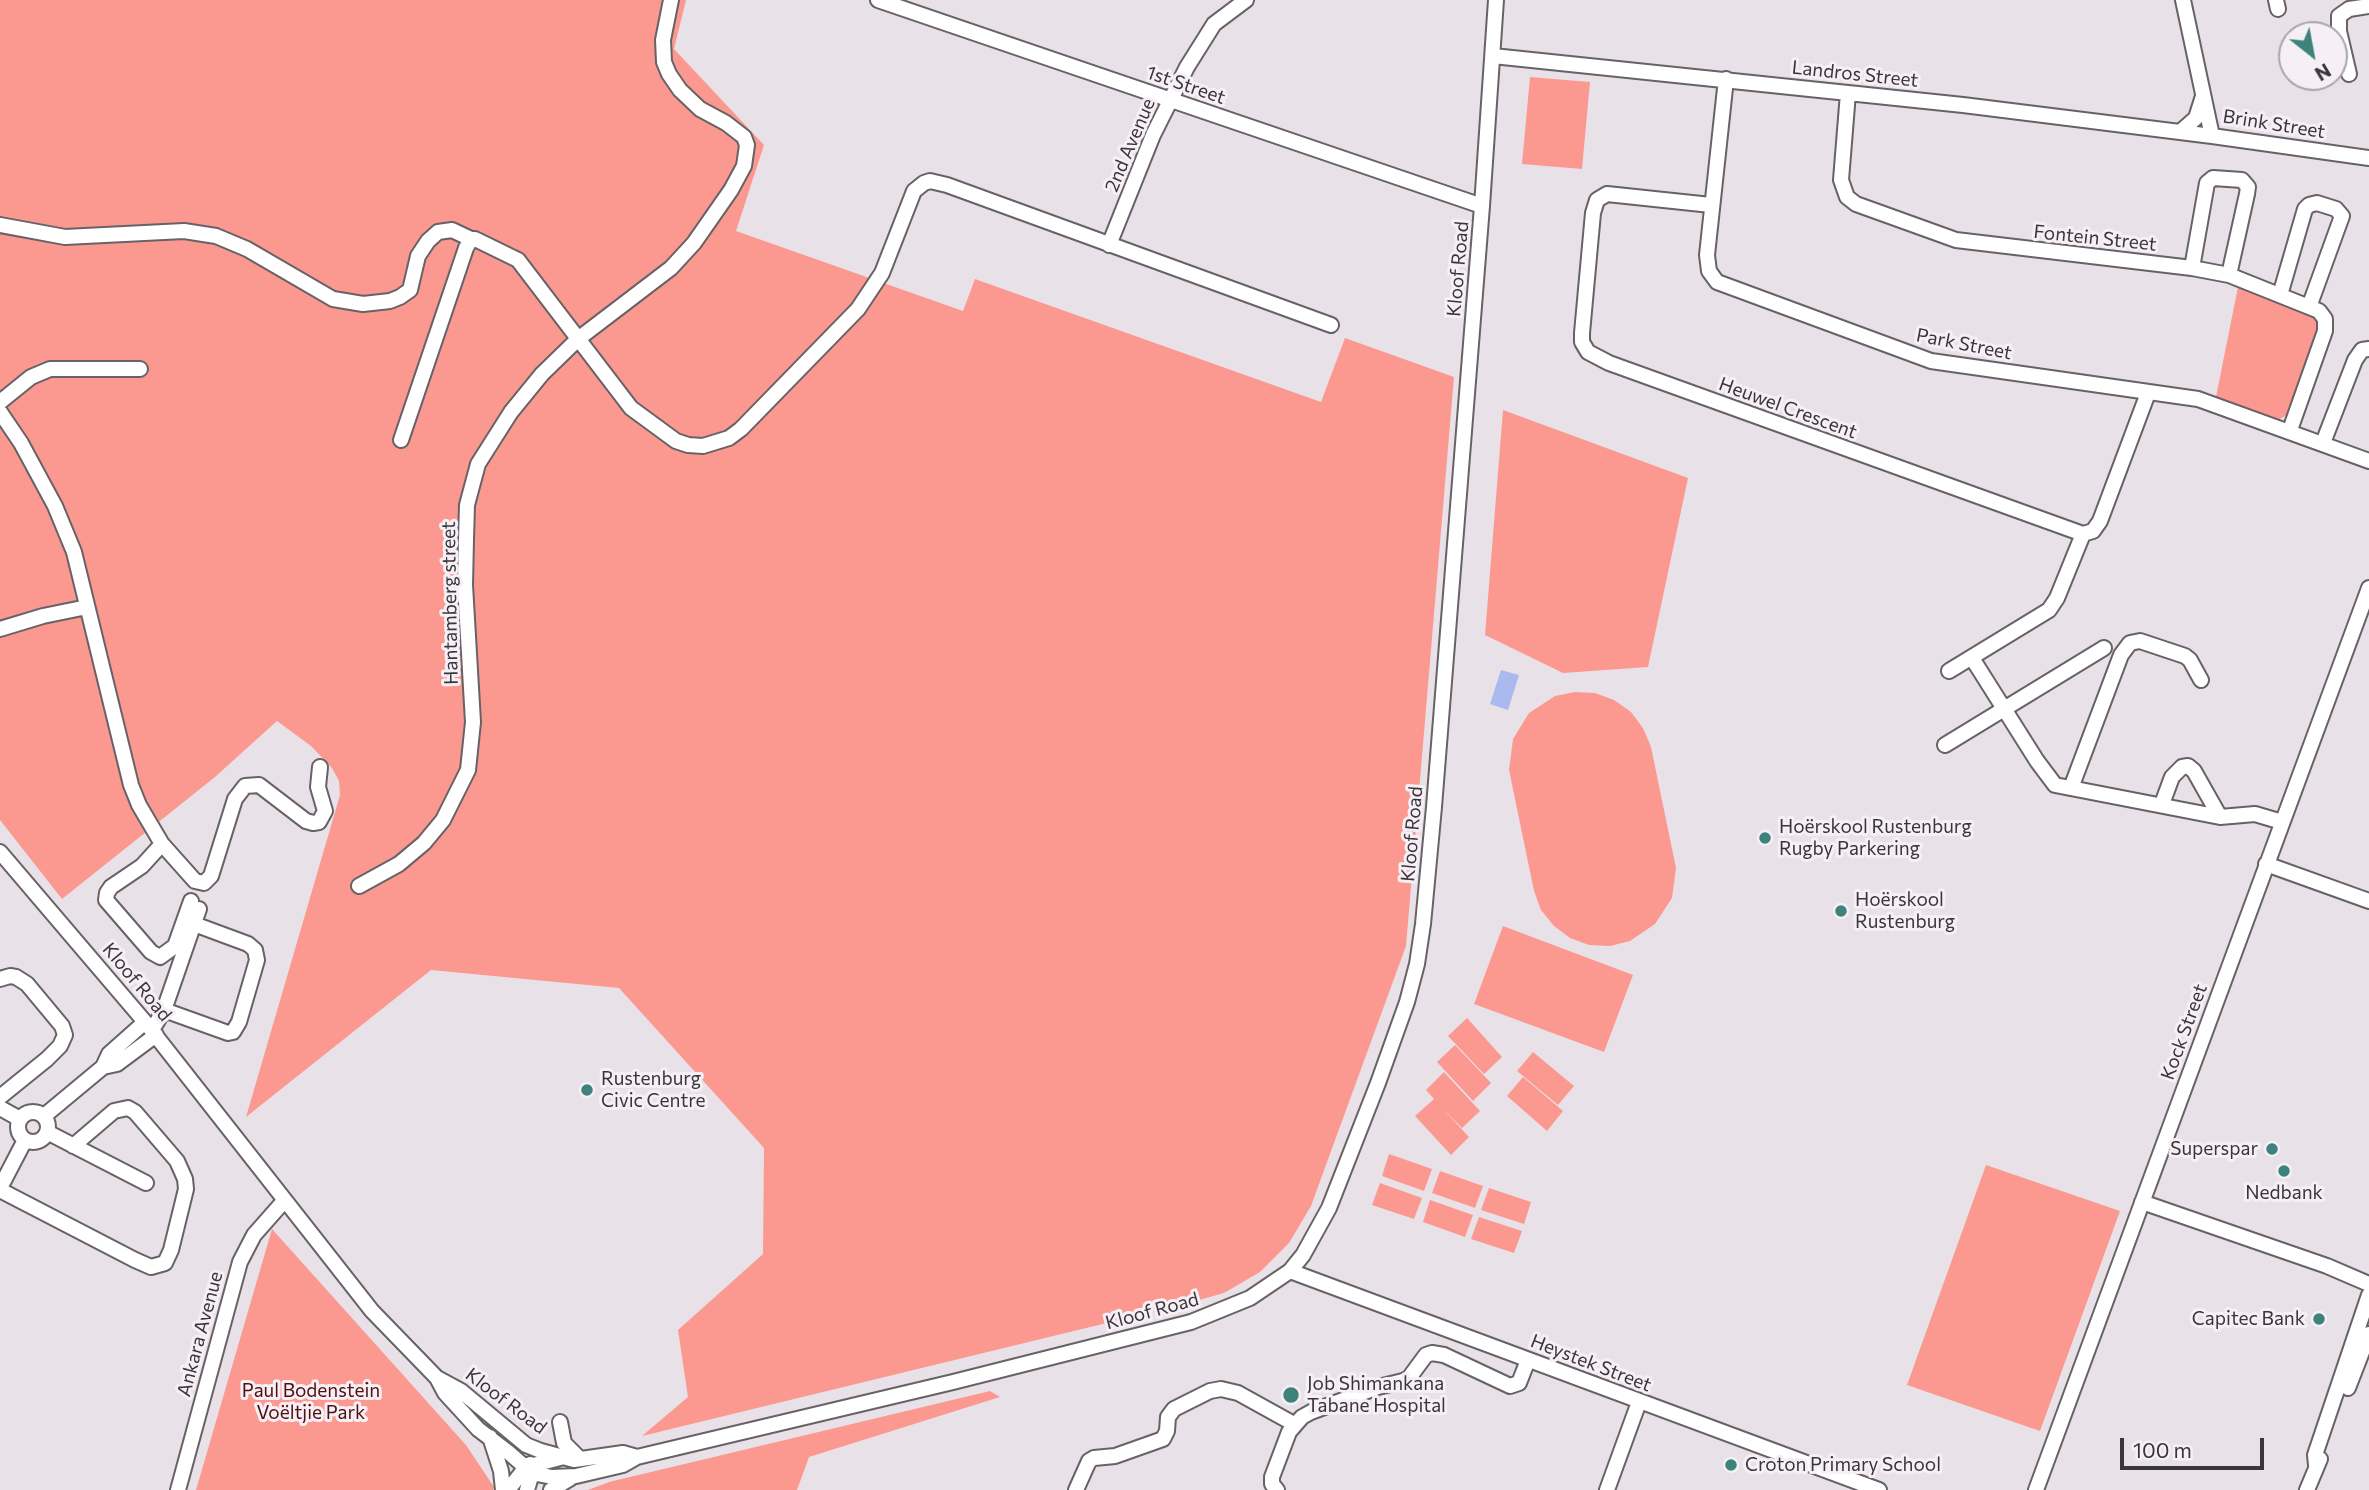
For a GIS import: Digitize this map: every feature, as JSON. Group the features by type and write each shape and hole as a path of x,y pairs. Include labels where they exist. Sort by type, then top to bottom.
{"street":[{"name":"Hantamberg street","path":"359,886 399,864 424,843 443,820 468,770 473,722 466,585 467,506 478,464 511,412 542,374 578,339 671,268 712,219 744,166 747,145 744,137 700,109 680,90 669,74 664,62 663,40 671,0"},
{"name":"1st Street","path":"878,0 1482,206"},
{"name":"2nd Avenue","path":"1109,245 1170,100 1205,36 1214,24 1246,0"},
{"name":"Kloof Road","path":"0,852 151,1029 372,1311 437,1378 461,1391 526,1445 560,1458 580,1460 623,1453 637,1457 1191,1322 1250,1298 1290,1270 1308,1247 1334,1196 1407,1002 1417,964 1430,854 1496,0"},
{"name":"Brink Street","path":"2183,0 2212,136 2369,158"},
{"path":"2349,74 2339,31 2339,16 2349,9 2369,6"},
{"name":"Landros Street","path":"1493,56 1726,79 2212,136"},
{"name":"Park Street","path":"1726,79 1707,264 1712,277 1724,286 1931,361 2198,398 2369,460"},
{"name":"Fontein Street","path":"1848,93 1841,180 1843,190 1852,202 1955,240 2192,268 2229,275 2309,307"},
{"name":"Brink Street","path":"2180,132 2196,118 2204,95"},
{"path":"2192,268 2207,183 2213,178 2242,180 2248,187 2229,275"},
{"path":"0,225 65,237 184,232 216,236 247,249 333,299 363,304 390,301 410,290 418,256 428,241 438,232 452,230 518,260 631,408 676,441 688,445 703,446 729,438 741,429 858,309 882,273 914,191 924,183 938,181 1331,325"},
{"name":"Heuwel Crescent","path":"1711,205 1607,194 1597,200 1593,214 1582,333 1582,342 1588,352 1608,363 2083,534"},
{"path":"2280,295 2305,209 2316,203 2342,213 2309,307 2323,315 2325,331 2290,430"},
{"path":"401,440 471,239"},
{"path":"2323,443 2355,360 2362,350 2369,349"},
{"path":"0,402 31,377 50,369 140,369"},
{"path":"1949,671 2049,610 2057,598 2083,534 2093,531 2099,521 2148,393"},
{"path":"0,412 21,443 55,506 74,552 131,785 150,827 195,881 209,881 240,790 253,784 259,785 306,821 319,822 325,811 318,787 320,767"},
{"name":"Kock Street","path":"2036,1490 2369,588"},
{"path":"0,629 87,607"},
{"path":"2071,788 2121,655 2130,643 2140,641 2185,656 2195,667 2201,680"},
{"path":"1945,745 2104,648"},
{"path":"1972,658 2050,781 2060,787 2220,817 2255,814 2282,822"},
{"path":"2162,804 2172,777 2182,767 2188,766 2194,771 2220,817"},
{"path":"44,1116 103,1068 117,1064 151,1029 164,1010 194,924 195,905 175,946 160,957 151,952 106,900 111,887 142,866 162,844"},
{"path":"2266,864 2369,901"},
{"path":"164,1010 228,1033 233,1032 239,1021 257,960 255,950 248,944 194,924"},
{"path":"0,979 16,976 27,984 62,1026 65,1035 60,1046 47,1059 0,1097"},
{"path":"0,1108 20,1119"},
{"path":"25,1140 0,1189 135,1260 151,1267 165,1263 171,1250 186,1189 185,1179 177,1161 135,1112 128,1108 114,1111 73,1146"},
{"path":"32,1112 44,1116 48,1124 47,1132 39,1141 25,1140 18,1130 20,1119 32,1112"},
{"path":"47,1132 146,1183"},
{"name":"Ankara Avenue","path":"178,1490 240,1262 254,1235 284,1201"},
{"path":"2142,1202 2327,1266 2369,1284"},
{"name":"Heystek Street","path":"1290,1270 1879,1490"},
{"path":"2316,1465 2315,1455 2369,1295"},
{"path":"2306,1490 2369,1334"},
{"path":"1277,1490 1272,1484 1272,1477 1294,1424 1302,1417 1378,1387 1403,1381 1409,1378 1426,1355 1432,1353 1444,1355 1510,1386 1519,1383 1528,1360"},
{"path":"437,1378 445,1393 478,1429 529,1469 552,1477 576,1476 623,1465 637,1457"},
{"path":"1076,1490 1089,1461 1115,1456 1163,1439 1167,1431 1168,1417 1174,1409 1210,1391 1221,1389 1238,1393 1294,1424"},
{"path":"1607,1490 1639,1402"},
{"path":"560,1422 564,1443 580,1460"},
{"path":"490,1437 506,1490 529,1469 560,1458"},
{"path":"526,1445 529,1469 527,1490"},
{"path":"551,1490 576,1476"}],"green space":[{"path":"0,0 686,0 674,49 764,145 736,231 963,311 975,279 1321,402 1345,338 1454,377 1406,946 1311,1206 1289,1243 1260,1272 1224,1293 642,1436 688,1397 678,1330 763,1254 764,1148 619,988 431,970 246,1117 340,795 339,781 332,768 311,746 277,721 215,777 62,899 0,820"},
{"path":"1530,77 1590,82 1582,169 1522,164"},
{"path":"2238,287 2313,315 2318,320 2318,327 2287,415 2278,420 2216,397"},
{"path":"1503,410 1688,478 1648,667 1563,673 1485,635"},
{"path":"1575,692 1595,693 1614,700 1631,712 1643,728 1651,747 1676,868 1672,898 1655,924 1630,941 1610,946 1589,945 1570,938 1554,926 1541,910 1534,891 1509,770 1513,739 1529,713 1555,696"},
{"path":"1503,926 1633,975 1604,1052 1474,1004"},
{"path":"1467,1018 1502,1057 1484,1074 1448,1036"},
{"path":"1455,1045 1491,1083 1473,1101 1437,1062"},
{"path":"1533,1052 1574,1086 1558,1105 1517,1071"},
{"path":"1444,1072 1480,1111 1462,1128 1443,1109 1469,1137 1451,1155 1415,1116 1434,1099 1426,1090"},
{"path":"1523,1077 1563,1111 1547,1131 1507,1096"},
{"path":"1389,1154 1432,1169 1424,1191 1382,1176"},
{"path":"1986,1165 2120,1211 2040,1431 1907,1385"},
{"path":"1440,1171 1483,1186 1475,1208 1432,1193"},
{"path":"1380,1183 1422,1198 1414,1219 1372,1205"},
{"path":"1489,1188 1531,1202 1524,1224 1481,1210"},
{"path":"1430,1200 1473,1215 1465,1237 1423,1222"},
{"path":"1479,1217 1522,1231 1514,1253 1471,1239"},
{"name":"Paul Bodenstein Voëltjie Park","path":"272,1229 466,1445 494,1487 493,1490 196,1490"},
{"path":"990,1391 1000,1397 809,1457 797,1490 588,1490 609,1482"}],"water":[{"path":"1501,670 1519,675 1508,710 1490,704"}],"place":[{"name":"Hoërskool Rustenburg Rugby Parkering","path":"1765,838"},
{"name":"Hoërskool Rustenburg","path":"1841,911"},
{"name":"Rustenburg Civic Centre","path":"587,1090"},
{"name":"Superspar","path":"2272,1149"},
{"name":"Nedbank","path":"2284,1171"},
{"name":"Capitec Bank","path":"2319,1319"},
{"name":"Job Shimankana Tabane Hospital","path":"1291,1395"},
{"name":"Croton Primary School","path":"1731,1465"}]}
